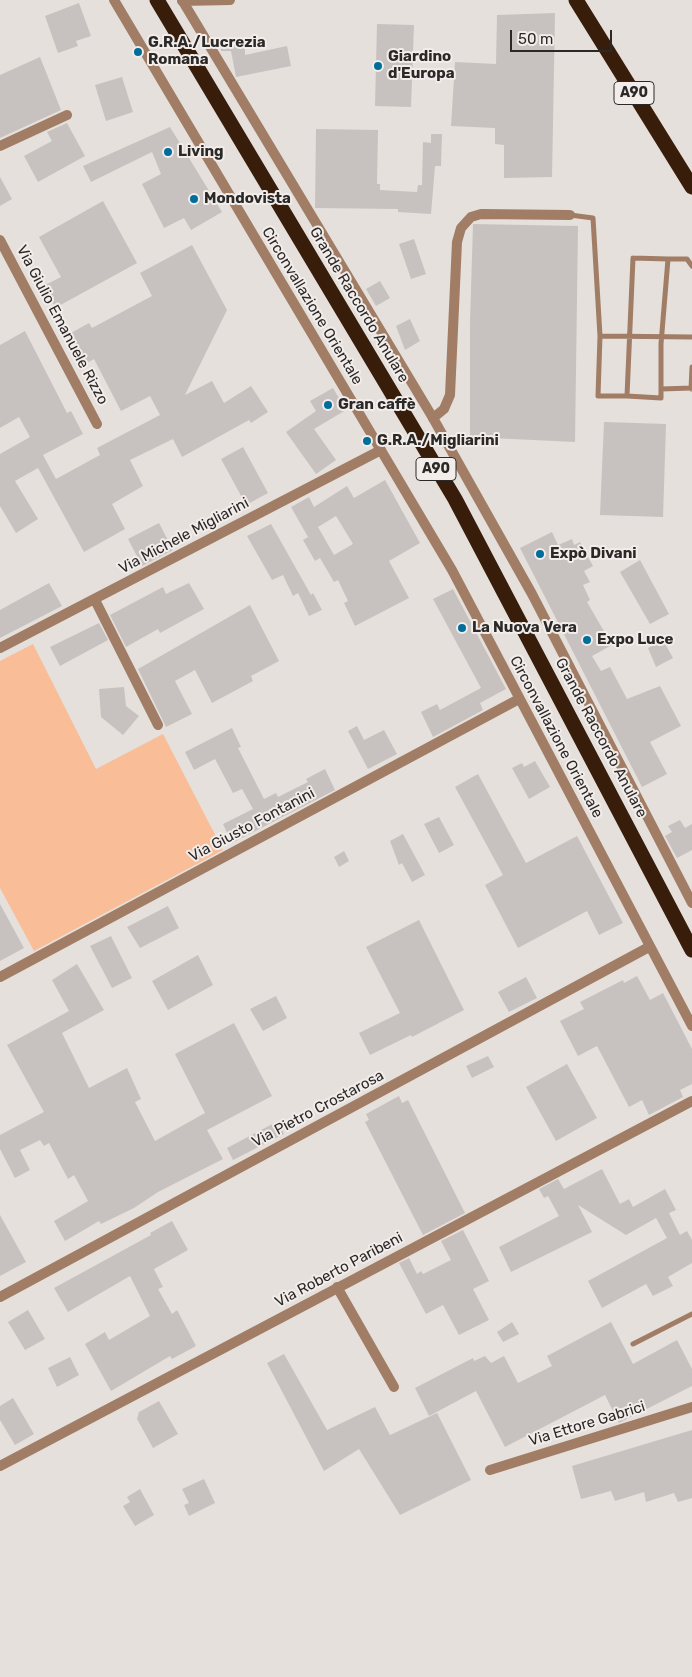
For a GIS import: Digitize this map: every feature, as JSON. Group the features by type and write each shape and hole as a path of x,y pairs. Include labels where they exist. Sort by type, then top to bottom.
{"highway":[{"name":"Grande Raccordo Anulare","path":"157,0 455,499 692,950"},
{"name":"A90","path":"576,0 692,187"},
{"path":"683,933 692,961"}],"street":[{"name":"Circonvallazione Orientale","path":"114,0 452,570 692,1026"},
{"path":"182,0 230,0"},
{"path":"182,0 433,418 532,594 692,903"},
{"path":"0,146 68,115"},
{"path":"433,418 444,409 450,395 457,242 461,228 471,217 481,214 570,215"},
{"name":"Via Giulio Emanuele Rizzo","path":"1,245 97,424"},
{"name":"Via Michele Migliarini","path":"0,648 380,450"},
{"path":"95,600 158,725"},
{"name":"Via Giusto Fontanini","path":"0,977 519,700"},
{"name":"Via Pietro Crostarosa","path":"0,1297 649,947"},
{"name":"Via Roberto Paribeni","path":"0,1466 692,1101"},
{"path":"338,1287 394,1387"},
{"name":"Via Ettore Gabrici","path":"490,1470 692,1407"}],"lane":[{"path":"570,215 593,218 600,336 598,396 661,398 662,337 668,259"},
{"path":"627,396 633,258 687,259 692,266"},
{"path":"600,336 692,337"},
{"path":"661,389 691,388 692,367"},
{"path":"633,1344 692,1314"}],"shaded area":[{"path":"33,644 96,769 163,734 223,850 34,951 0,888 0,661"}],"building":[{"path":"79,3 91,36 76,41 78,46 58,53 45,16"},
{"path":"555,13 552,177 504,178 504,145 495,144 495,128 451,126 455,62 496,64 497,15"},
{"path":"377,24 414,25 411,107 375,106"},
{"path":"245,38 245,55 287,46 291,66 236,77 231,51 221,51 221,39"},
{"path":"40,57 61,110 0,138 0,75"},
{"path":"122,77 133,112 106,121 95,85"},
{"path":"67,123 85,156 38,182 24,156 52,141 47,132"},
{"path":"170,127 222,212 191,230 184,218 164,228 142,184 161,174 152,152 91,182 83,166"},
{"path":"316,129 378,130 377,184 380,184 380,190 417,192 418,185 422,185 423,142 431,143 431,134 442,134 441,166 435,166 431,214 398,212 398,209 315,208"},
{"path":"0,177 12,199 0,206"},
{"path":"103,201 137,263 55,308 43,286 61,277 39,237"},
{"path":"473,224 578,226 575,442 470,437 470,322"},
{"path":"414,239 426,274 411,279 399,244"},
{"path":"192,245 227,310 185,395 212,381 224,403 251,386 268,412 251,423 249,420 182,457 173,439 130,460 143,486 112,504 125,529 84,552 38,468 15,481 38,519 16,533 0,506 0,454 30,437 19,417 0,428 0,345 25,331 67,413 71,411 83,434 43,455 56,479 100,455 97,448 160,415 150,396 121,411 94,359 85,364 69,334 89,323 92,328 152,296 140,273"},
{"path":"380,281 390,298 376,306 366,289"},
{"path":"410,319 420,341 405,350 396,326"},
{"path":"333,388 346,410 314,429 336,460 316,474 286,432 316,411 310,401"},
{"path":"604,422 666,424 663,517 600,515"},
{"path":"243,447 268,493 246,505 221,459"},
{"path":"385,480 420,543 389,561 409,598 355,626 344,603 348,601 338,580 334,582 320,558 315,561 303,540 308,537 291,507 309,497 314,507 347,486 354,498","holes":["336,516 353,544 334,555 318,527"]},
{"path":"159,523 173,550 142,566 128,539"},
{"path":"271,524 311,595 313,593 322,610 309,616 298,593 293,596 283,575 272,580 247,536"},
{"path":"552,532 558,545 572,539 574,545 580,542 593,566 584,571 590,582 583,585 590,600 587,602 612,645 592,656 601,671 610,667 627,699 660,686 681,726 650,742 667,774 642,787 520,548"},
{"path":"640,560 669,614 650,624 620,572"},
{"path":"49,583 62,606 0,638 0,610"},
{"path":"189,583 204,609 160,633 158,629 126,647 110,615 163,587 166,594"},
{"path":"453,589 506,689 480,703 483,710 433,737 421,712 437,704 440,710 481,688 433,599"},
{"path":"250,605 279,661 251,676 253,681 212,703 195,670 175,681 192,714 166,727 138,669"},
{"path":"99,623 108,640 60,666 50,647"},
{"path":"663,640 673,658 656,667 648,648"},
{"path":"124,687 126,706 139,716 123,735 101,717 99,689"},
{"path":"357,726 364,740 384,730 397,754 368,769 348,731"},
{"path":"232,728 241,747 238,748 264,799 276,793 278,797 308,782 306,779 325,769 335,790 232,843 223,824 253,809 242,789 233,793 215,759 194,770 185,752"},
{"path":"535,761 550,787 529,799 512,768 522,763 524,767"},
{"path":"478,774 526,863 577,836 623,923 599,935 587,911 518,948 485,885 503,875 455,787"},
{"path":"439,817 454,845 439,853 424,824"},
{"path":"680,820 685,828 692,824 692,850 677,858 665,836 672,832 668,826"},
{"path":"403,834 425,875 412,882 402,863 399,865 390,841"},
{"path":"344,851 349,861 339,867 334,857"},
{"path":"0,904 24,948 0,961"},
{"path":"168,906 179,928 140,948 127,927"},
{"path":"419,920 464,1010 412,1037 411,1035 370,1055 359,1033 400,1013 366,947"},
{"path":"111,936 132,978 112,988 90,946"},
{"path":"198,955 213,985 168,1010 152,981"},
{"path":"77,964 104,1010 62,1033 89,1088 127,1068 141,1099 135,1102 155,1141 205,1113 175,1054 234,1023 272,1096 207,1130 223,1159 158,1192 134,1208 101,1224 99,1221 65,1241 54,1221 88,1201 74,1175 68,1179 49,1143 44,1146 40,1140 20,1150 30,1170 15,1178 0,1149 0,1135 44,1112 7,1045 69,1011 52,980"},
{"path":"637,976 650,1000 663,993 692,1049 692,1084 680,1090 683,1097 649,1115 642,1100 629,1107 597,1046 578,1056 560,1021 584,1009 580,1002 623,980 624,983"},
{"path":"526,977 537,998 509,1012 498,992"},
{"path":"276,996 287,1018 263,1031 250,1009"},
{"path":"488,1056 494,1067 472,1078 466,1066"},
{"path":"567,1064 597,1118 556,1141 526,1087"},
{"path":"399,1096 402,1103 408,1100 465,1213 423,1235 365,1122 369,1120 366,1114"},
{"path":"278,1121 284,1134 233,1160 227,1148"},
{"path":"602,1169 620,1204 629,1199 633,1207 665,1189 676,1210 669,1213 680,1235 687,1231 692,1240 692,1263 668,1277 673,1286 653,1296 646,1284 602,1308 588,1281 667,1238 656,1218 626,1235 578,1205 592,1232 511,1272 499,1247 559,1216 548,1196 544,1198 539,1189 558,1179 564,1189"},
{"path":"0,1215 26,1262 0,1276"},
{"path":"172,1221 188,1250 154,1269 163,1287 158,1289 172,1314 177,1310 196,1346 172,1359 170,1356 111,1391 85,1344 105,1332 109,1340 150,1316 130,1276 68,1312 54,1288 151,1235 150,1233"},
{"path":"463,1230 489,1281 473,1289 489,1320 459,1335 443,1305 426,1314 399,1263 409,1258 417,1274 421,1271 423,1274 451,1260 441,1241"},
{"path":"28,1310 45,1339 25,1350 8,1322"},
{"path":"512,1322 519,1334 503,1342 497,1332"},
{"path":"611,1322 633,1364 677,1340 692,1369 692,1386 619,1423 605,1395 505,1447 476,1391 429,1416 415,1388 473,1358 474,1361 485,1356 491,1363 504,1356 518,1383 552,1366 547,1356"},
{"path":"284,1354 327,1430 375,1407 390,1435 437,1413 471,1480 400,1515 359,1449 324,1471 267,1363"},
{"path":"70,1357 79,1375 57,1387 48,1368"},
{"path":"13,1398 34,1434 15,1445 0,1420 0,1406"},
{"path":"159,1401 178,1434 153,1448 137,1419 139,1412"},
{"path":"692,1430 692,1498 678,1502 674,1493 646,1502 644,1492 615,1501 611,1491 581,1499 572,1466"},
{"path":"204,1479 215,1503 189,1516 184,1505 189,1503 182,1489"},
{"path":"140,1489 154,1515 135,1526 123,1506 130,1502 127,1497"}],"place":[{"name":"G.R.A./Lucrezia Romana","path":"138,52"},
{"name":"Giardino d'Europa","path":"378,66"},
{"name":"Living","path":"168,152"},
{"name":"Mondovista","path":"194,199"},
{"name":"Gran caffè","path":"328,405"},
{"name":"G.R.A./Migliarini","path":"367,441"},
{"name":"Expò Divani","path":"540,554"},
{"name":"La Nuova Vera","path":"462,628"},
{"name":"Expo Luce","path":"587,640"}]}
